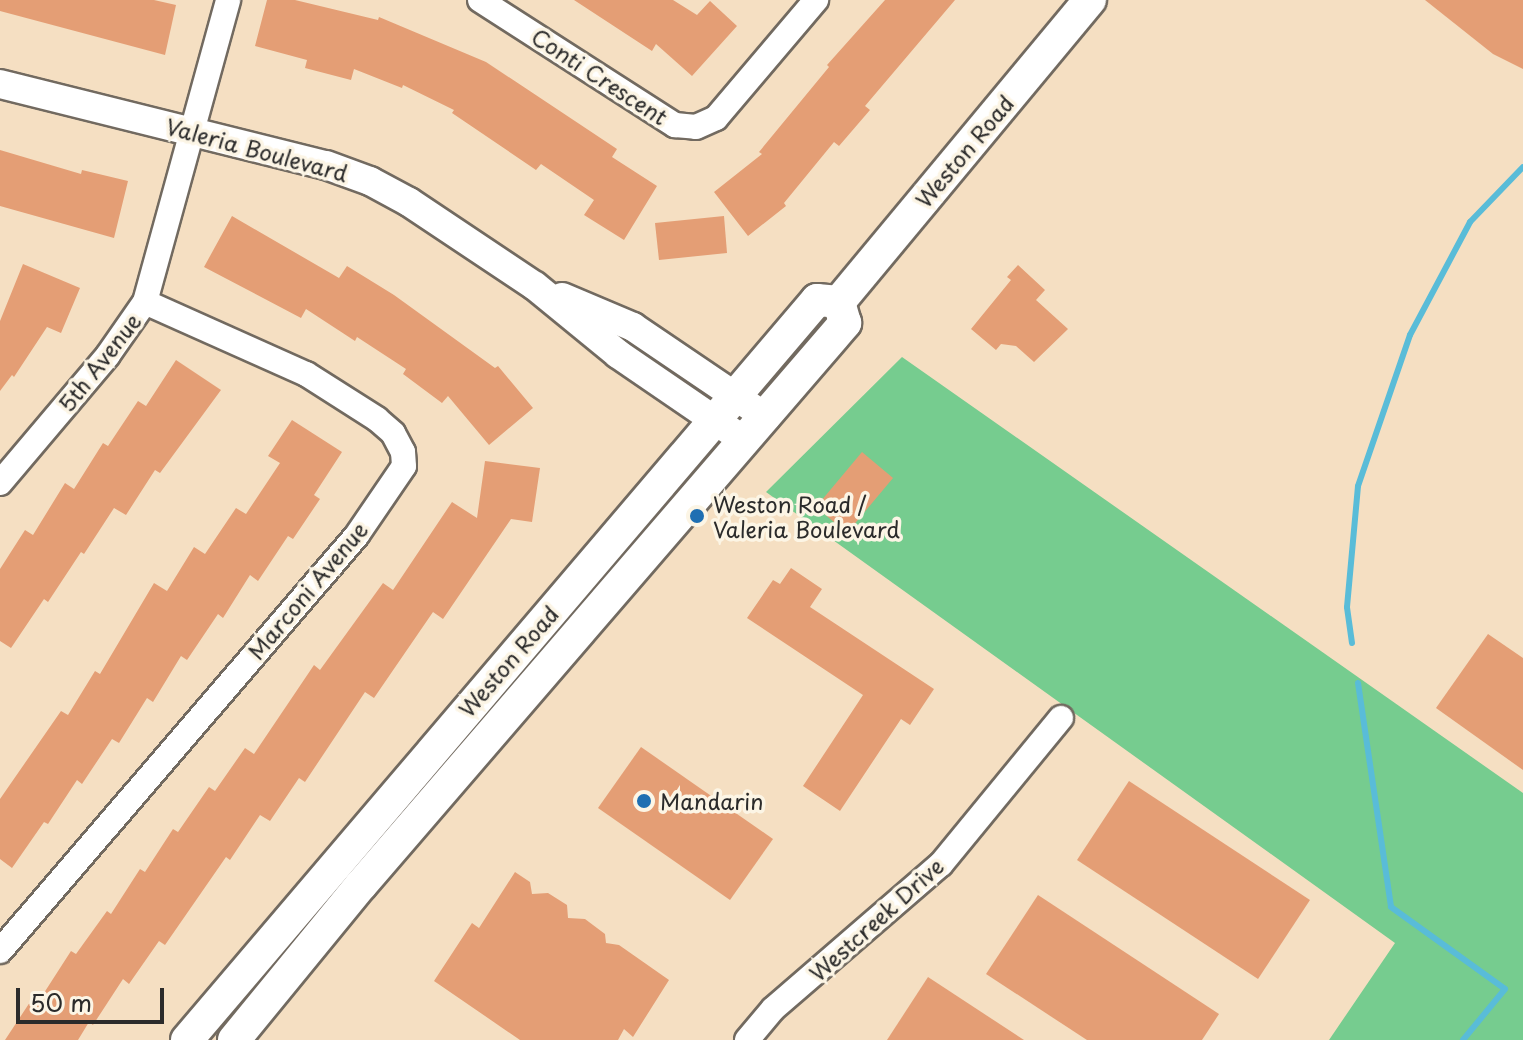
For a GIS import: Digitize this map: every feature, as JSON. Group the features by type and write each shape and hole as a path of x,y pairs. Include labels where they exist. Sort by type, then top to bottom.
{"main road":[{"name":"Weston Road","path":"839,302 1090,0"},
{"name":"Weston Road","path":"187,1040 817,300 839,302"},
{"name":"Weston Road","path":"234,1040 361,885 845,323 839,302"}],"street":[{"name":"5th Avenue","path":"0,483 108,355 145,302 228,0"},
{"name":"Conti Crescent","path":"480,0 675,125 696,127 716,118 816,0"},
{"name":"Valeria Boulevard","path":"0,84 326,165 370,181 409,202 535,286 633,327 726,409 745,441"},
{"name":"Marconi Avenue","path":"0,951 357,535 404,466 403,452 393,433 318,381 145,302"},
{"name":"Valeria Boulevard","path":"726,409 766,417"},
{"name":"Westcreek Drive","path":"747,1040 773,1009 941,864 1061,718"}],"green space":[{"path":"902,357 1523,793 1523,1040 1329,1040 1395,943 766,492"}],"building":[{"path":"0,0 154,0 176,5 165,55 0,11"},
{"path":"267,0 295,0 378,20 379,17 486,62 617,149 612,157 657,186 624,240 584,215 594,200 541,164 536,170 452,113 454,110 403,85 402,88 354,69 351,80 305,68 307,60 255,46"},
{"path":"574,0 673,0 697,15 710,1 737,26 692,76 656,44 652,51"},
{"path":"885,0 955,0 865,106 870,110 839,146 834,142 784,203 786,206 748,236 714,192 762,154 759,152 829,67 827,65"},
{"path":"1425,0 1523,0 1523,69 1493,54"},
{"path":"0,150 81,174 82,170 128,181 114,238 0,206"},
{"path":"232,216 339,278 347,266 394,295 495,368 498,366 533,408 489,445 448,396 442,403 403,374 406,369 357,337 355,341 306,309 301,318 204,267"},
{"path":"724,216 727,253 659,260 655,223"},
{"path":"23,264 80,288 61,333 47,327 14,377 12,375 0,391 0,321"},
{"path":"1018,265 1045,290 1036,300 1068,329 1034,362 1016,346 1001,344 996,350 971,329 1011,280 1007,277"},
{"path":"176,360 221,390 160,473 155,470 126,515 114,508 84,554 81,552 48,602 44,599 11,648 0,641 0,569 25,530 33,535 65,483 74,489 103,443 108,446 138,401 146,406"},
{"path":"292,420 342,452 314,495 320,499 293,539 288,536 258,581 250,575 223,618 218,614 187,660 181,656 153,702 147,698 119,743 112,739 82,784 77,780 48,824 44,822 12,868 0,859 0,799 61,711 68,715 95,671 100,674 154,583 167,591 194,547 205,554 236,508 246,514 280,463 268,456"},
{"path":"862,452 893,478 847,533 816,507"},
{"path":"485,461 540,468 532,522 511,519 443,619 433,612 374,698 365,692 305,782 299,778 270,821 260,815 230,860 226,857 165,945 159,941 129,984 123,979 93,1025 89,1022 78,1040 5,1040 36,993 42,996 71,951 76,954 107,911 111,914 140,869 145,872 173,829 178,832 209,787 215,791 245,748 254,754 314,665 320,670 383,583 393,590 452,502 477,518"},
{"path":"791,568 822,589 810,607 934,689 910,725 901,719 840,811 803,786 863,695 747,618 773,580 780,584"},
{"path":"1488,634 1523,658 1523,770 1436,708"},
{"path":"641,747 773,839 730,900 598,808"},
{"path":"1129,781 1310,900 1258,979 1077,860"},
{"path":"515,872 530,882 532,894 548,893 567,905 568,918 585,919 605,934 606,943 619,945 669,980 633,1037 624,1029 618,1040 520,1040 434,981 472,923 479,928"},
{"path":"1038,895 1219,1014 1202,1040 1087,1040 986,974"},
{"path":"928,977 1024,1040 887,1040"}],"waterway":[{"path":"1352,643 1347,607 1358,486 1410,335 1470,222 1523,167"},
{"path":"1358,683 1391,907 1505,989 1463,1040"}],"place":[{"name":"Weston Road / Valeria Boulevard","path":"697,516"},
{"name":"Mandarin","path":"644,801"}]}
